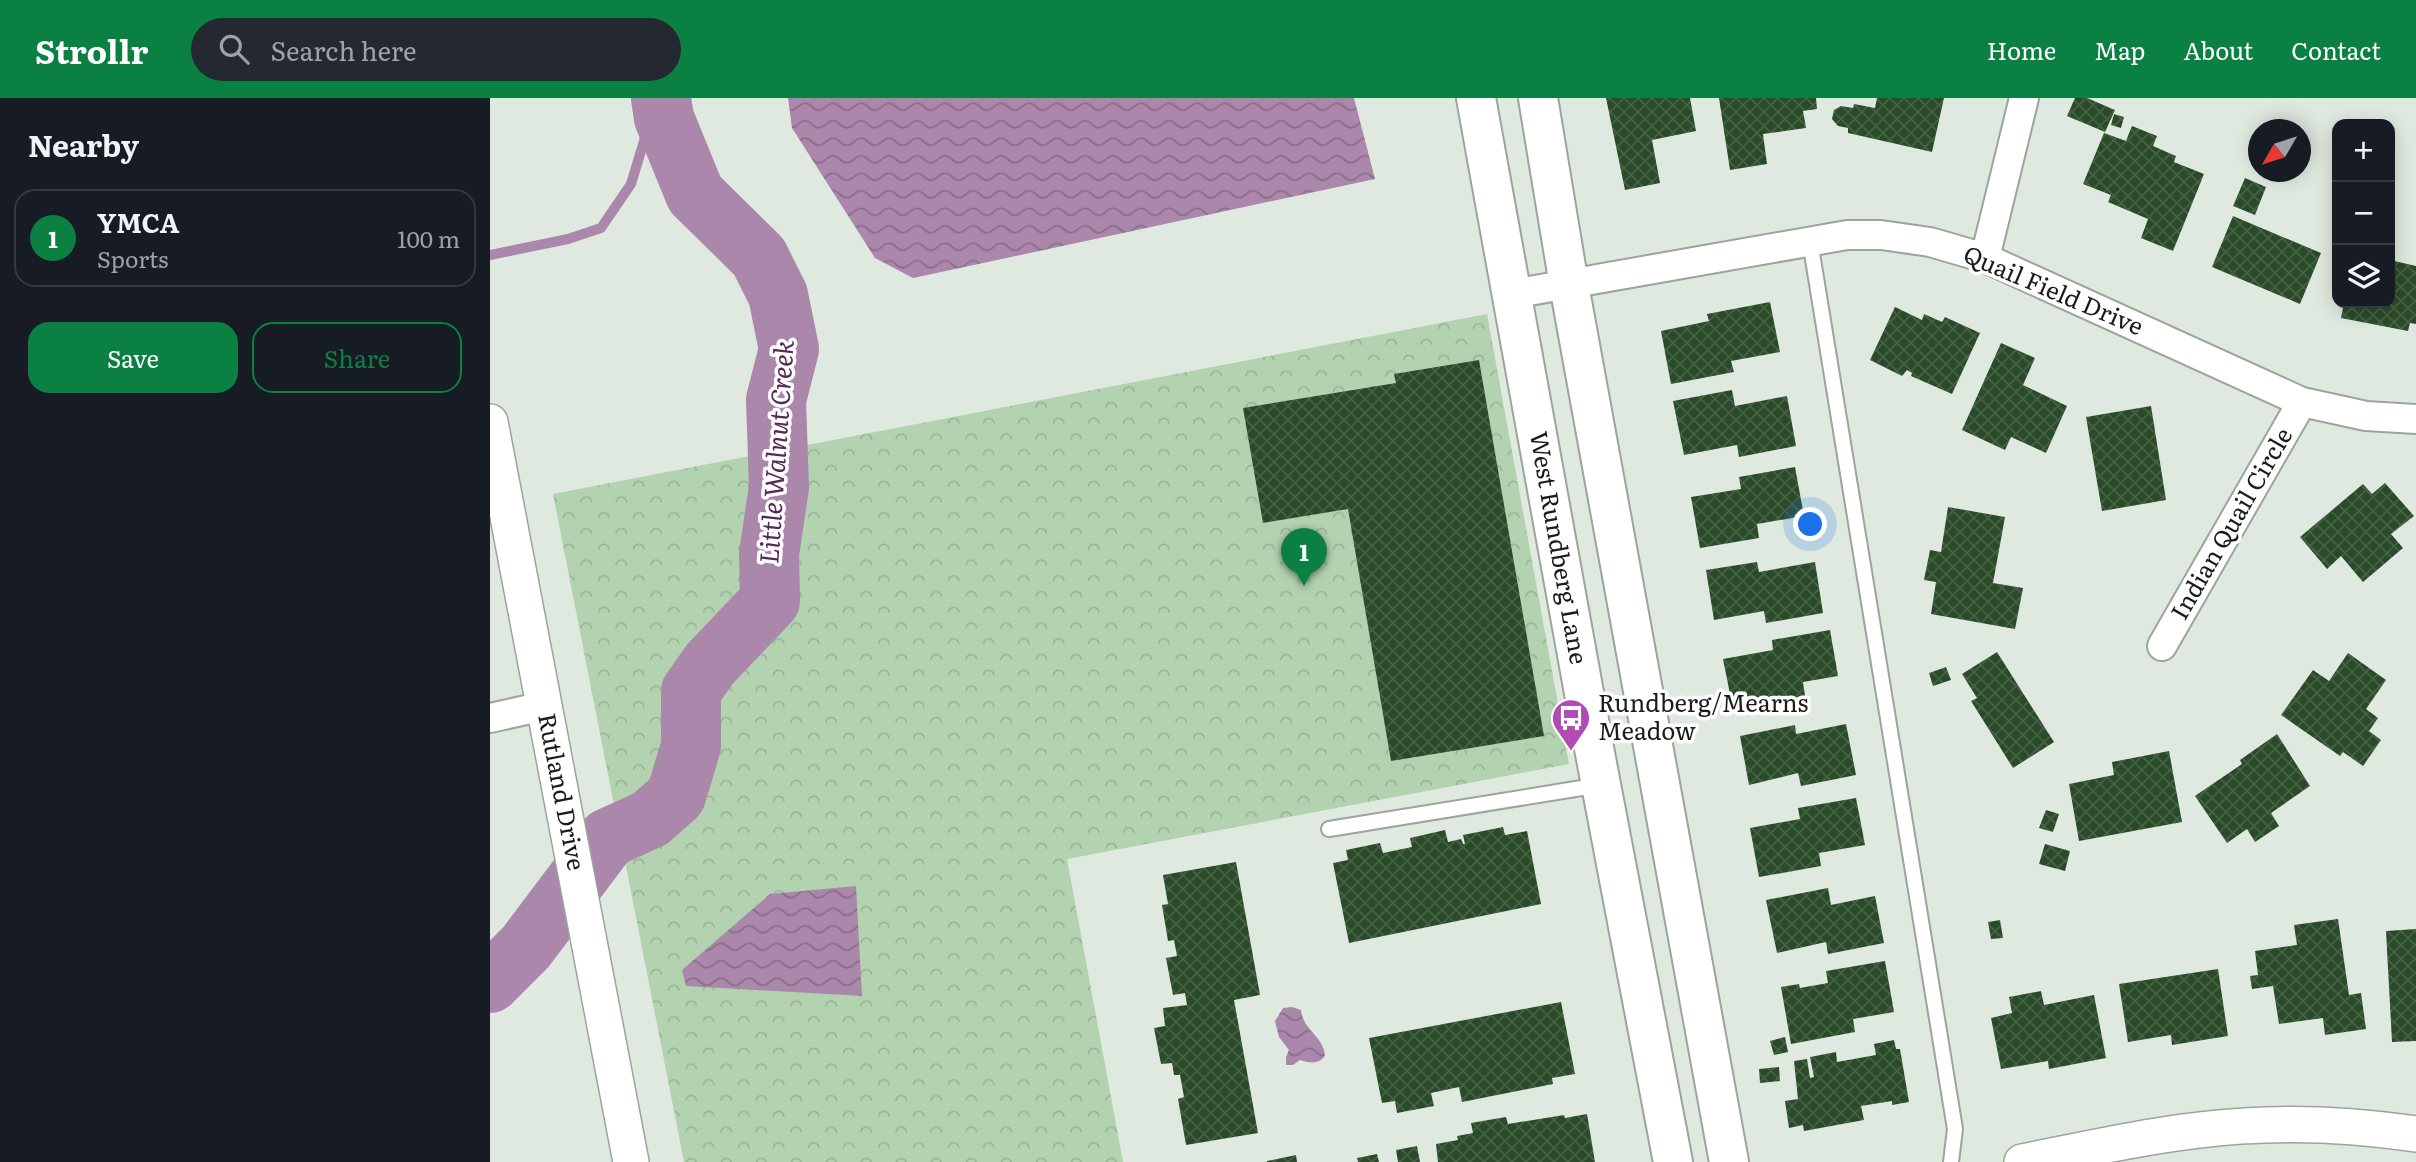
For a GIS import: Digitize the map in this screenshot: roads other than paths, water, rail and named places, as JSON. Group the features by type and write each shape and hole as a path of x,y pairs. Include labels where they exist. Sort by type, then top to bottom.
{"main road":[{"name":"West Rundberg Lane","path":"1476,98 1673,1162"},
{"path":"1538,98 1569,285 1729,1162"}],"street":[{"path":"1985,258 2024,98"},
{"name":"Quail Field Drive","path":"1512,294 1847,235 1881,235 1930,242 1985,258 2302,402 2366,416 2416,419"},
{"name":"Indian Quail Circle","path":"2162,646 2302,402"},
{"name":"Rutland Drive","path":"490,422 631,1162"},
{"path":"490,718 544,706"},
{"path":"2022,1162 2176,1134 2266,1125 2376,1128 2416,1134"}],"lane":[{"path":"1810,241 1955,1129 1951,1162"},
{"path":"1329,829 1601,784"}],"water":[{"path":"788,98 1354,98 1375,179 913,278 875,258 792,128"},
{"path":"856,886 862,996 686,986 682,970 770,894"},
{"path":"1283,1008 1301,1010 1305,1023 1321,1043 1325,1055 1317,1062 1300,1060 1293,1065 1286,1065 1289,1050 1279,1037 1275,1021"}],"waterway":[{"path":"490,255 568,239 601,228 631,184 657,98"},
{"name":"Little Walnut Creek","path":"490,983 526,947 608,838 650,819 676,796 691,746 691,691 710,664 770,601 769,554 779,487 776,400 789,349 778,295 759,257 695,194 664,118 661,98"}],"place":[{"name":"YMCA","path":"1304,586"},
{"name":"Rundberg/Mearns Meadow","path":"1571,752"}]}
